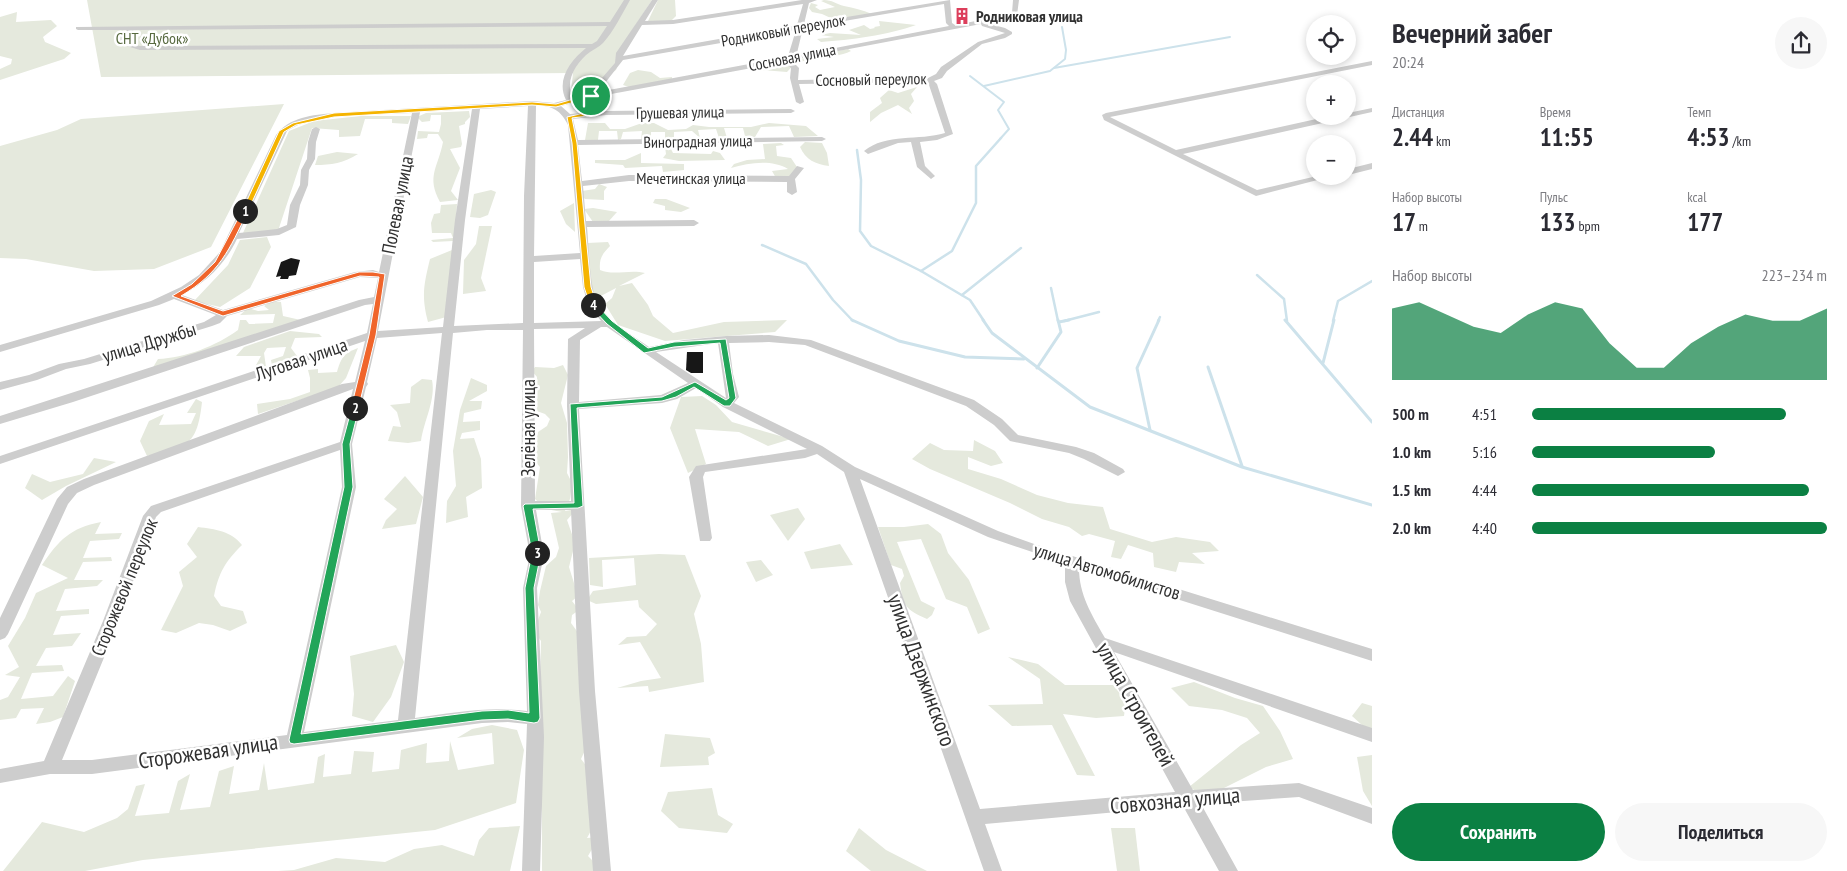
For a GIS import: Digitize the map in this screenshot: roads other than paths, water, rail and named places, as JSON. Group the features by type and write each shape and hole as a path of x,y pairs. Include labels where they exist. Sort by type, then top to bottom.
{"street":[{"path":"570,101 565,91 567,77 580,56 600,42 627,0"},
{"path":"586,115 592,104 591,96 620,60 620,54 655,0"},
{"path":"641,22 673,22 809,0 793,53 796,56"},
{"name":"Сосновая улица","path":"556,106 591,96 1013,16 1016,0"},
{"path":"947,1 949,23 953,27"},
{"name":"Родниковый переулок","path":"620,60 636,55 947,1"},
{"path":"131,29 124,36 122,42 132,47 461,36 590,24 610,27"},
{"name":"Сосновый переулок","path":"795,82 823,80 929,80 939,76 944,69 980,43 1004,37 1010,33 996,27 970,24"},
{"path":"78,28 461,36 593,46"},
{"path":"785,58 795,68 795,82 800,102"},
{"path":"1306,181 1256,193 1106,116 1372,64"},
{"path":"868,151 897,141 937,138 949,134 934,84 929,80"},
{"path":"0,349 175,296 195,285 218,263 234,236 280,135 288,126 306,120 334,115 532,103 556,106 570,117"},
{"name":"Зелёная улица","path":"531,871 535,766 530,595 537,555 528,506 528,196 532,103"},
{"path":"406,724 460,220 476,106"},
{"name":"Полевая улица","path":"294,740 349,487 346,444 362,384 416,110"},
{"path":"1356,113 1372,110"},
{"name":"Грушевая улица","path":"570,117 606,112 791,111"},
{"name":"улица Автомобилистов","path":"570,117 590,296 593,305 605,324 727,404 818,449 850,470 993,534 1372,655"},
{"path":"1175,153 1306,124"},
{"path":"234,236 279,232 291,227 295,204 304,185 305,170 311,159 312,142 316,129"},
{"name":"Виноградная улица","path":"574,143 822,138"},
{"path":"915,140 920,166 931,176"},
{"path":"1356,170 1372,166"},
{"path":"792,192 791,179 800,168"},
{"name":"Мечетинская улица","path":"578,184 629,178 791,179"},
{"path":"581,224 694,223"},
{"path":"529,259 585,256"},
{"name":"улица Дружбы","path":"0,386 33,378 63,366 86,362 208,324 216,321 223,314 359,274 383,276"},
{"path":"175,296 223,314"},
{"name":"Луговая улица","path":"0,420 363,302 379,300"},
{"path":"602,871 587,691 573,406 574,339 605,324"},
{"name":"Луговая улица","path":"0,460 372,335 529,325 605,324"},
{"path":"646,351 674,345 723,341 791,340 821,346 970,403 998,422 1014,438 1072,450 1089,456 1118,472"},
{"path":"723,341 727,374 733,397 727,404"},
{"path":"0,634 62,502 72,490 346,387 362,384"},
{"path":"573,406 662,399 673,396 695,384"},
{"name":"Сторожевой переулок","path":"50,767 111,621 150,516 156,509 346,444"},
{"name":"Луговая улица","path":"0,466 33,449"},
{"path":"705,538 696,477 701,469 806,454 818,449"},
{"name":"улица Дзержинского","path":"850,470 993,871"},
{"path":"528,506 578,506"},
{"name":"улица Строителей","path":"1072,560 1072,582 1077,601 1229,871"},
{"path":"1101,642 1372,735"},
{"name":"Сторожевая улица","path":"0,776 50,767 92,767 406,724 482,716 508,715 534,718"},
{"name":"Совхозная улица","path":"974,817 1266,791 1299,790 1372,816"}],"waterway":[{"path":"984,86 1050,71 1065,59 1066,50 1062,27"},
{"path":"1054,68 1230,37"},
{"path":"970,76 1004,102 998,110 1009,129 1000,139"},
{"path":"921,271 952,251 976,203 976,166 1001,138"},
{"path":"857,150 861,180 860,231 871,246 921,271"},
{"path":"762,245 806,264 833,300 852,320"},
{"path":"962,295 1021,248"},
{"path":"921,271 970,300 984,321"},
{"path":"1257,275 1284,299 1287,321"},
{"path":"1333,321 1338,301 1372,281"},
{"path":"1051,288 1058,321"},
{"path":"1064,321 1099,312"},
{"path":"1158,321 1160,317"},
{"path":"852,320 899,341 965,357 1024,359"},
{"path":"983,320 992,333 1037,367"},
{"path":"1037,367 1061,332 1058,320"},
{"path":"1064,321 1069,320"},
{"path":"1150,430 1137,368 1159,320"},
{"path":"1285,320 1372,422"},
{"path":"1323,363 1334,320"},
{"path":"1059,322 1064,321"},
{"path":"1037,367 1090,407 1242,467 1372,505"},
{"path":"1208,367 1242,466"}],"place":[{"name":"Родниковая улица","path":"962,16"}],"park label":[{"name":"СНТ «Дубок»","path":"152,38"}]}
